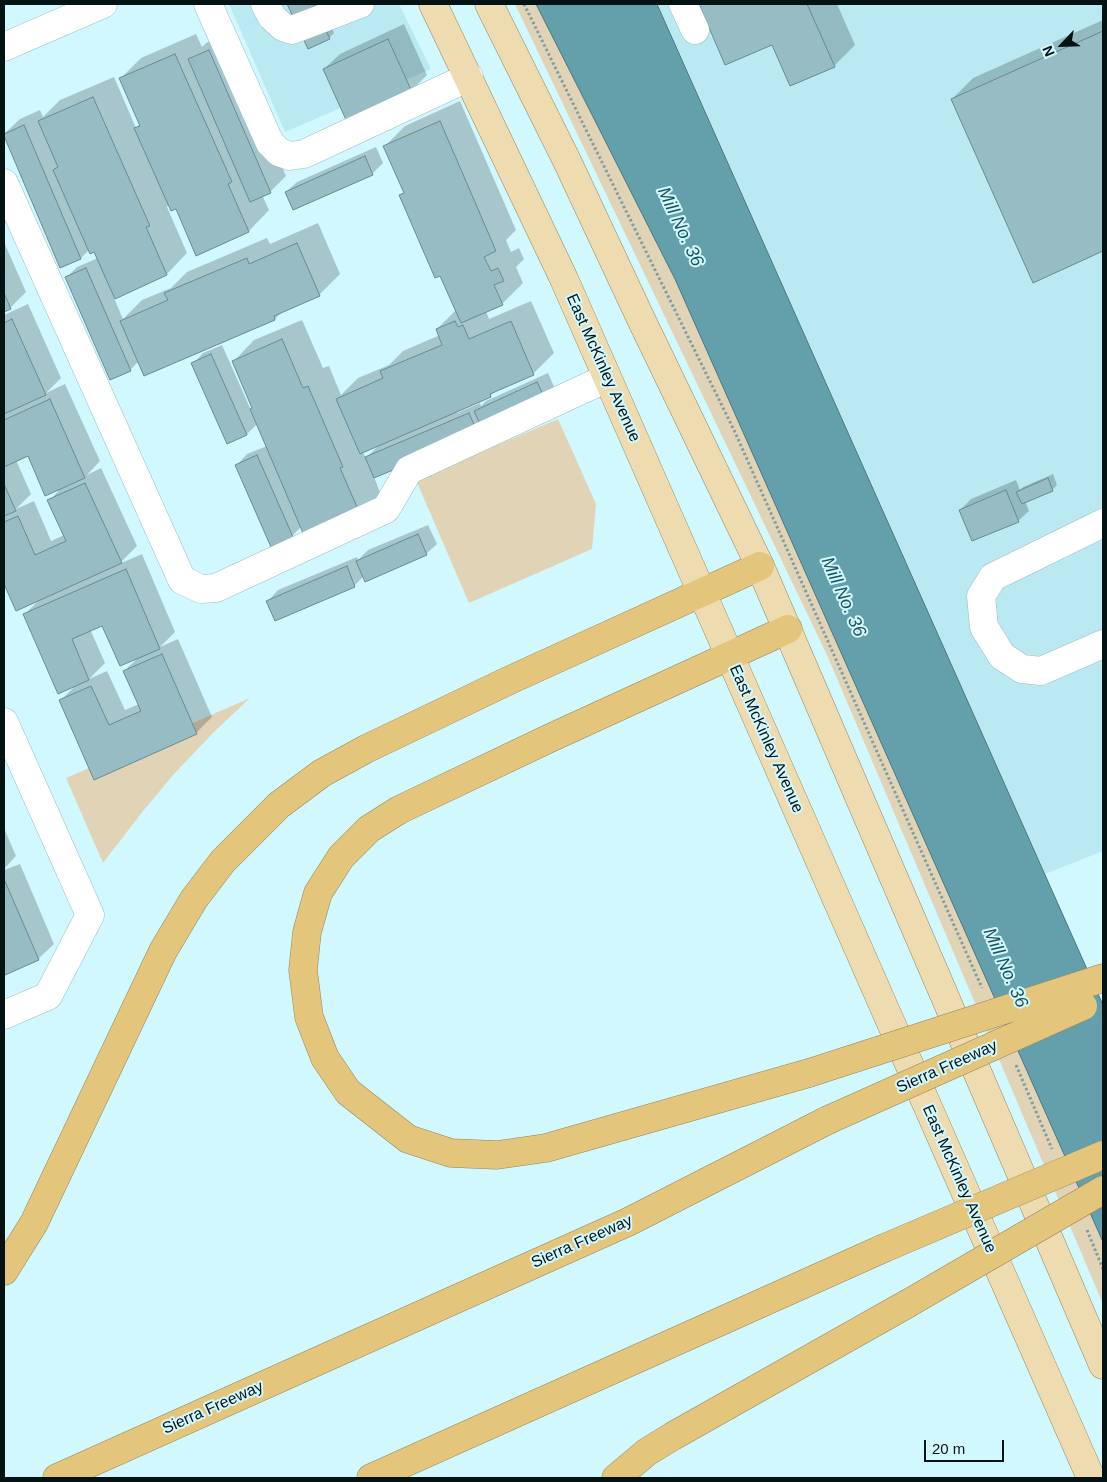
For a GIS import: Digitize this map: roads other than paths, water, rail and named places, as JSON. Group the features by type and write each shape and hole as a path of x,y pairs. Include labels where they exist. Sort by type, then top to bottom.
{"highway":[{"path":"4,1271 34,1223 163,951 194,898 223,861 279,805 322,773 366,749 501,684 760,566"},
{"path":"788,629 407,806 369,830 341,857 318,893 307,932 303,970 309,1017 325,1058 348,1092 408,1139 451,1153 497,1155 546,1148 808,1073 1087,997 1103,978"},
{"name":"Sierra Freeway","path":"57,1478 628,1222 828,1120 1087,997"},
{"path":"371,1478 882,1249 1103,1155"},
{"path":"616,1478 647,1452 673,1436 908,1304 1103,1190"}],"main road":[{"name":"East McKinley Avenue","path":"433,4 564,279 1091,1478"},
{"path":"489,4 567,162 760,566 1103,1365"}],"street":[{"path":"4,48 103,4"},
{"path":"208,4 270,143 279,152 290,156 304,154 469,77"},
{"path":"265,4 272,17 283,27 292,30 346,6"},
{"path":"683,4 694,30"},
{"path":"4,183 182,580 201,589 216,588 386,509 409,470 607,378"},
{"path":"1103,523 993,577 981,596 984,627 1002,656 1022,669 1040,671 1103,644"},
{"path":"4,722 90,915 48,996 4,1015"}],"water":[{"name":"Mill No. 36","path":"536,4 657,4 1103,1005 1103,1242 675,279"}]}
